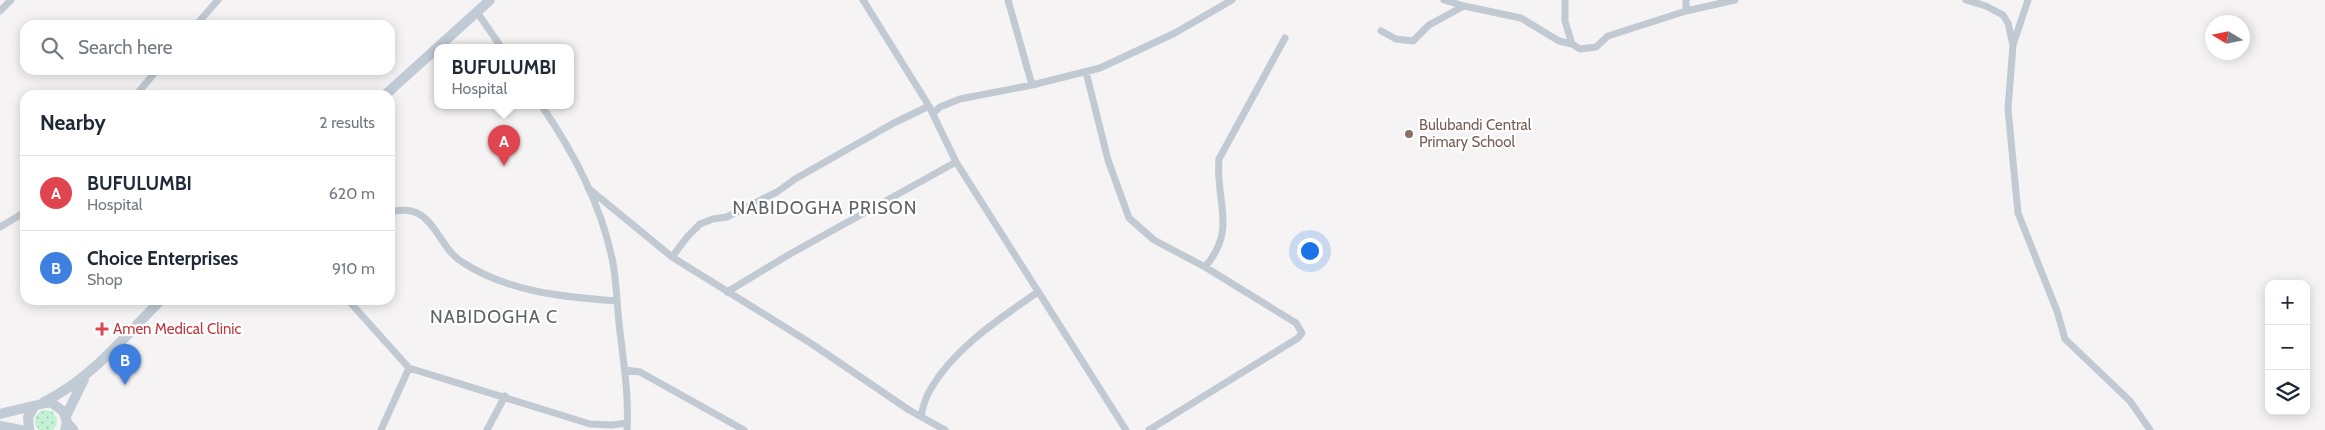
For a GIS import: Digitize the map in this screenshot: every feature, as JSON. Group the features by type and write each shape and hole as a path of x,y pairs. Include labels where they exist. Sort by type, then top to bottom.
{"main road":[{"path":"442,44 490,0"},
{"path":"391,90 434,51"},
{"path":"0,414 34,407 66,391 86,376 156,305"},
{"path":"66,423 86,376"},
{"path":"44,402 55,404 66,423"},
{"path":"29,430 28,417 34,407"},
{"path":"0,426 21,430"}],"street":[{"path":"0,11 11,0"},
{"path":"200,20 218,0"},
{"path":"863,0 929,106 956,162 1126,430"},
{"path":"1008,0 1032,85"},
{"path":"932,113 940,107 960,99 1032,85 1100,68 1175,33 1232,0"},
{"path":"1444,0 1521,18 1559,41 1572,44 1580,49 1596,47 1608,36 1686,11 1735,0"},
{"path":"1565,0 1565,22 1572,44"},
{"path":"1686,0 1686,11"},
{"path":"1966,0 1986,6 2003,15 2008,23 2013,45"},
{"path":"2028,0 2013,45 2008,109 2018,213 2057,311 2065,339 2130,401 2150,430"},
{"path":"1382,31 1396,39 1413,41 1429,25 1464,6"},
{"path":"477,12 499,44"},
{"path":"1206,267 1218,248 1225,216 1217,174 1219,159 1285,38"},
{"path":"1086,72 1108,160 1129,218 1154,240 1206,267 1296,323 1302,333 1298,338 1257,365 1202,396 1149,430"},
{"path":"140,90 153,75"},
{"path":"672,257 687,237 700,224 713,218 727,217 777,192 795,179 929,106"},
{"path":"352,305 409,368 505,396 590,424 627,426 628,395 613,264 602,224 588,188 552,120 544,109"},
{"path":"727,292 790,254 956,162"},
{"path":"588,188 672,257 812,344 909,410 945,430"},
{"path":"395,212 418,213 428,218 460,261 484,275 519,287 557,296 616,301"},
{"path":"0,227 20,215"},
{"path":"921,416 928,392 958,355 995,322 1038,292"},
{"path":"381,430 409,368"},
{"path":"625,370 640,372 744,430"},
{"path":"487,430 505,396"},
{"path":"66,423 74,430"}],"green space":[{"path":"42,411 50,411 56,417 56,425 50,431 42,431 36,425 36,417"}],"place":[{"name":"Bulubandi Central Primary School","path":"1409,134"},
{"name":"BUFULUMBI","path":"504,166"},
{"name":"Amen Medical Clinic","path":"102,329"},
{"name":"Choice Enterprises","path":"125,385"}],"district":[{"name":"NABIDOGHA PRISON","path":"825,208"},
{"name":"NABIDOGHA C","path":"494,317"}]}
